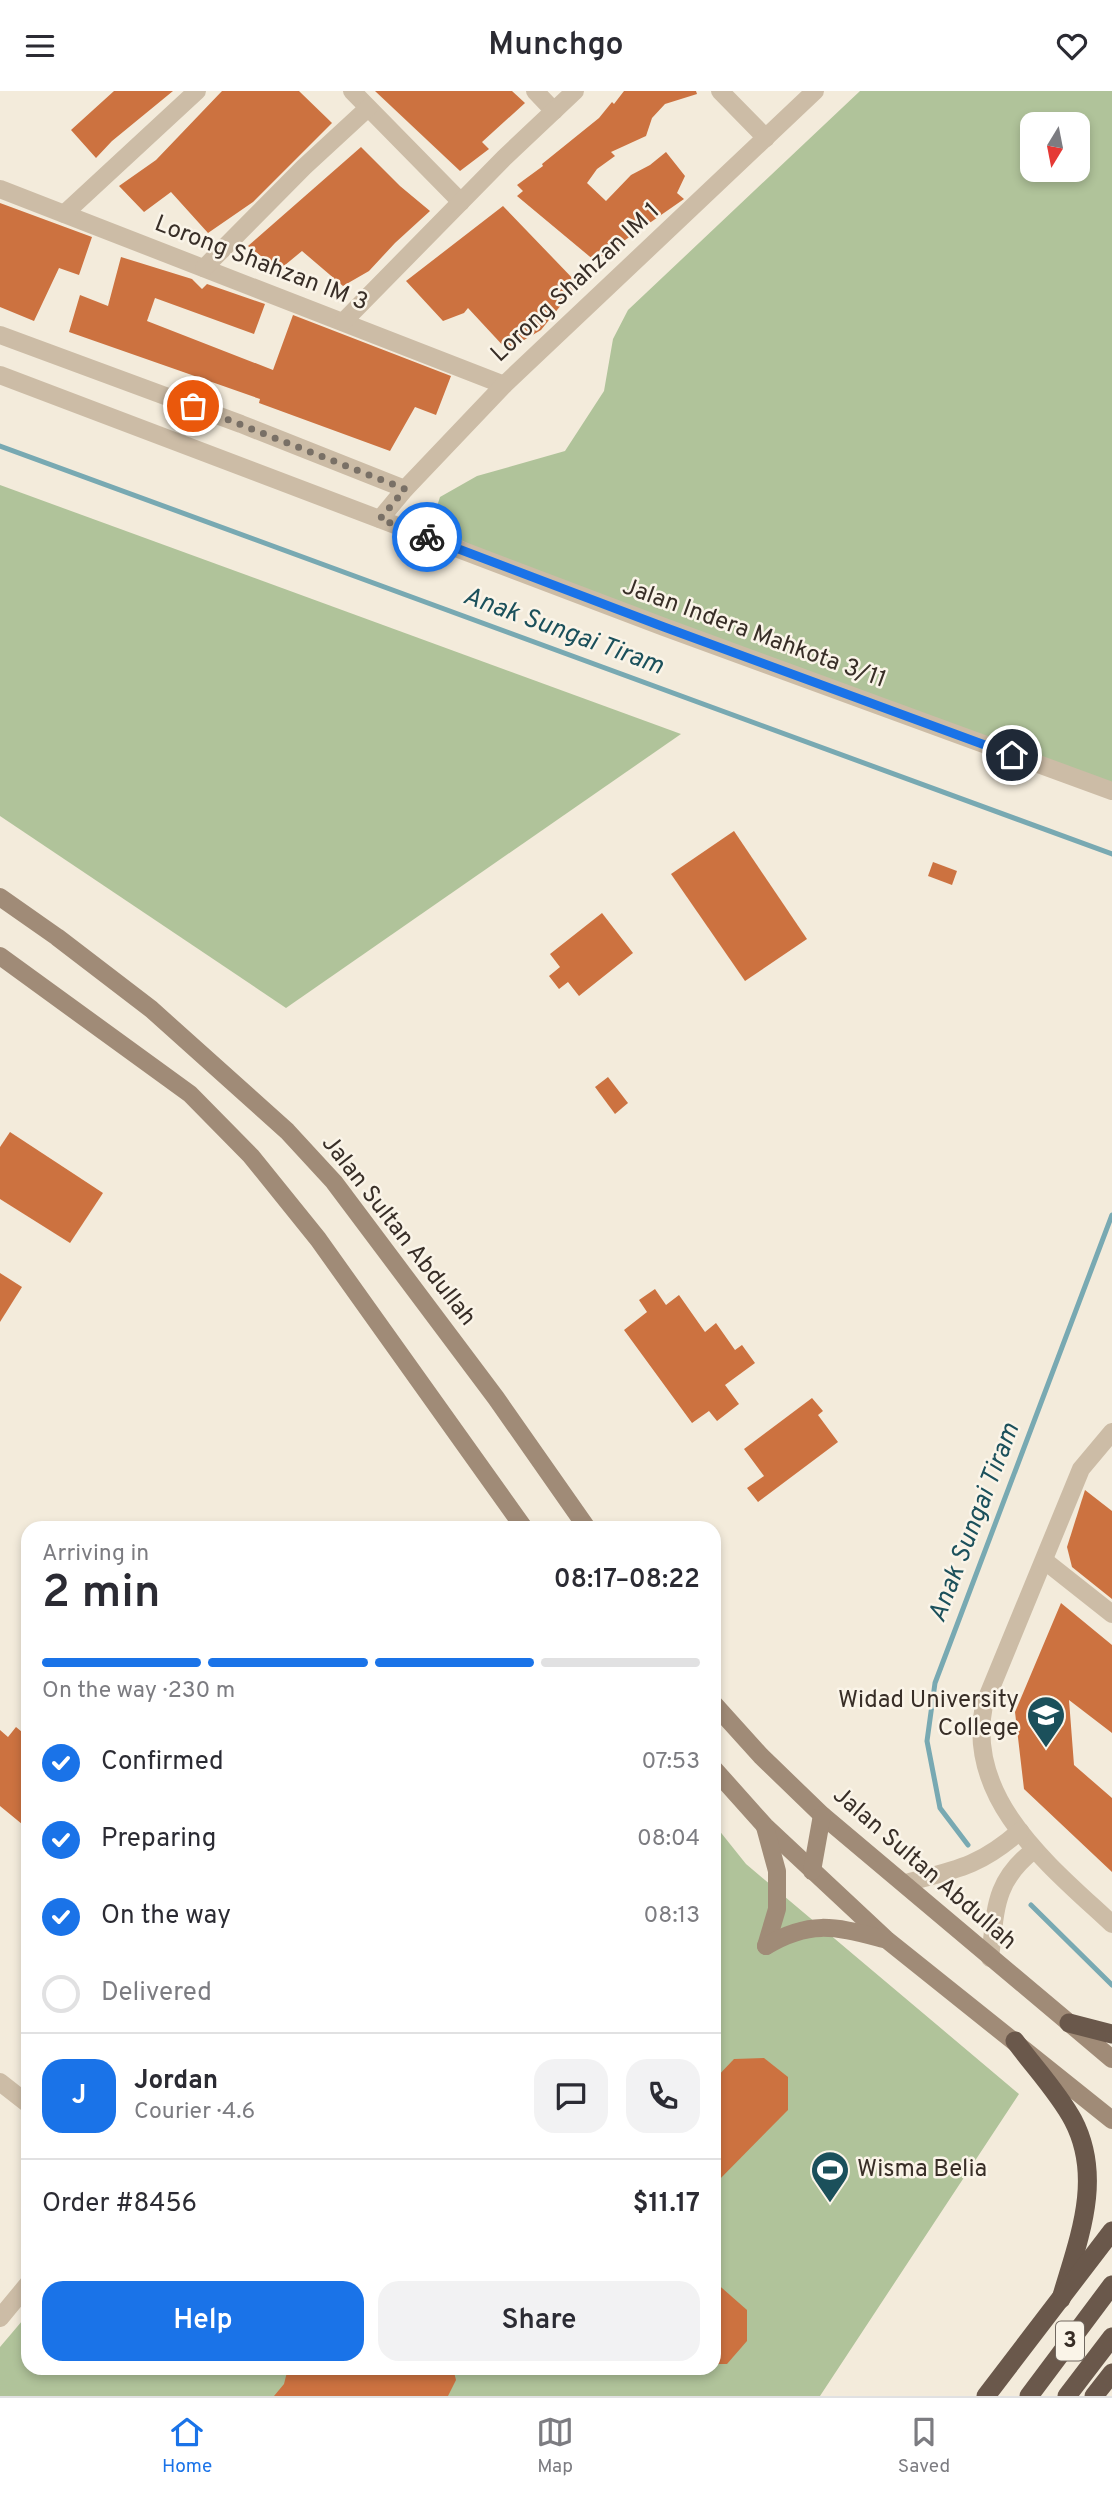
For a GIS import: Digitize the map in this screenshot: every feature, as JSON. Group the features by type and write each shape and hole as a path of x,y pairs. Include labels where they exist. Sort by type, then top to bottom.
{"highway":[{"path":"1069,2024 1112,2034"},
{"path":"1015,2041 1073,2120 1084,2148 1089,2176 1087,2207 1061,2299"},
{"path":"986,2396 1112,2231"},
{"name":"3","path":"1029,2396 1112,2285"},
{"name":"3","path":"1067,2396 1112,2337"},
{"path":"1094,2396 1111,2375"}],"main road":[{"name":"Jalan Sultan Abdullah","path":"0,897 151,1009 287,1131 334,1182 496,1398 582,1521"},
{"path":"0,956 190,1094 251,1156 318,1239 519,1521"},
{"name":"Jalan Sultan Abdullah","path":"721,1712 761,1756 822,1815 1112,2059"},
{"path":"721,1777 765,1826 887,1940 1112,2120"},
{"path":"812,1871 822,1815"},
{"path":"765,1826 777,1871 777,1909 766,1946 784,1935 802,1929 846,1929 887,1940"}],"street":[{"path":"64,214 197,91"},
{"path":"352,91 461,202"},
{"path":"535,91 554,111"},
{"path":"344,323 461,202 575,91"},
{"path":"720,91 766,138"},
{"name":"Lorong Shahzan IM 1","path":"380,519 504,385 815,91"},
{"path":"204,268 368,107"},
{"name":"Lorong Shahzan IM 3","path":"0,189 504,385"},
{"path":"0,335 241,424 405,489"},
{"name":"Jalan Indera Mahkota 3/11","path":"0,375 664,627 1112,791"},
{"path":"1112,1432 1081,1469 984,1705 980,1722 986,1766 993,1792 1034,1850 1112,1924"},
{"path":"1045,1561 1112,1614"},
{"path":"905,1883 957,1870 980,1861 1002,1848 1020,1831"},
{"path":"990,1958 997,1905 1005,1882 1014,1868 1034,1850"},
{"path":"0,2082 21,2098"},
{"path":"0,2318 21,2292"}],"green space":[{"path":"860,91 1112,91 1112,792 530,575 431,525 440,497 477,476 565,451 604,391 613,339 628,310"},
{"path":"0,485 681,734 286,1008 0,816"},
{"name":"Wisma Belia","path":"721,1833 746,1864 1019,2094 820,2396 0,2396 0,2347 21,2322 21,2375 721,2375"}],"building":[{"path":"114,91 173,91 112,141 96,158 71,130"},
{"path":"222,91 299,91 332,123 253,202 208,233 171,192 144,212 119,186 156,160"},
{"path":"375,91 512,91 525,103 482,142 489,149 460,171"},
{"path":"624,91 696,91 697,94 665,104 652,118 646,136 611,152 615,156 597,169 587,183 606,201 631,175 666,152 685,176 677,193 684,199 595,261 517,196 523,191 517,185 599,118"},
{"path":"361,147 430,211 369,271 343,286 302,251 279,270 248,246"},
{"path":"0,203 92,237 79,275 59,268 34,321 0,307"},
{"path":"503,206 578,284 541,330 507,350 468,308 464,313 443,321 406,281"},
{"path":"121,257 192,279 202,289 207,284 265,304 254,334 155,298 147,321 273,370 293,315 451,376 436,415 415,407 390,451 259,403 260,399 69,332 80,295 108,306"},
{"path":"734,831 807,939 745,981 671,874"},
{"path":"933,862 957,871 952,885 928,876"},
{"path":"602,913 633,953 579,996 568,982 559,989 549,976 560,967 550,954"},
{"path":"608,1077 628,1103 615,1114 595,1087"},
{"path":"10,1132 103,1193 70,1243 0,1199 0,1147"},
{"path":"0,1273 22,1287 0,1322"},
{"path":"655,1289 666,1305 679,1295 705,1332 716,1323 735,1350 742,1345 755,1363 725,1385 739,1404 717,1421 709,1411 692,1423 624,1330 647,1312 639,1300"},
{"path":"812,1398 823,1411 818,1415 838,1442 758,1502 747,1488 764,1476 744,1449"},
{"path":"1085,1490 1112,1511 1112,1599 1072,1567 1067,1547"},
{"name":"Widad University College","path":"1061,1603 1112,1645 1112,1733 1069,1700 1074,1765 1112,1798 1112,1872 1024,1789 1015,1712"},
{"path":"16,1727 21,1731 21,1823 0,1806 0,1730 8,1737"},
{"path":"764,2058 788,2077 788,2110 721,2178 721,2073 734,2059"},
{"path":"721,2287 747,2310 747,2341 727,2364 721,2364"},
{"path":"286,2375 455,2375 456,2380 448,2396 274,2396 284,2384"}],"waterway":[{"name":"Anak Sungai Tiram","path":"0,446 1112,854"},
{"name":"Anak Sungai Tiram","path":"968,1845 940,1808 927,1741 935,1683 1112,1215"},
{"path":"1031,1905 1112,1985"}],"way so far":[{"path":"193,406 405,489 380,519 427,537"}],"place":[{"name":"Widad University College","path":"1046,1749"},
{"name":"Wisma Belia","path":"830,2204"}],"route":[{"path":"427,537 1012,755"}]}
